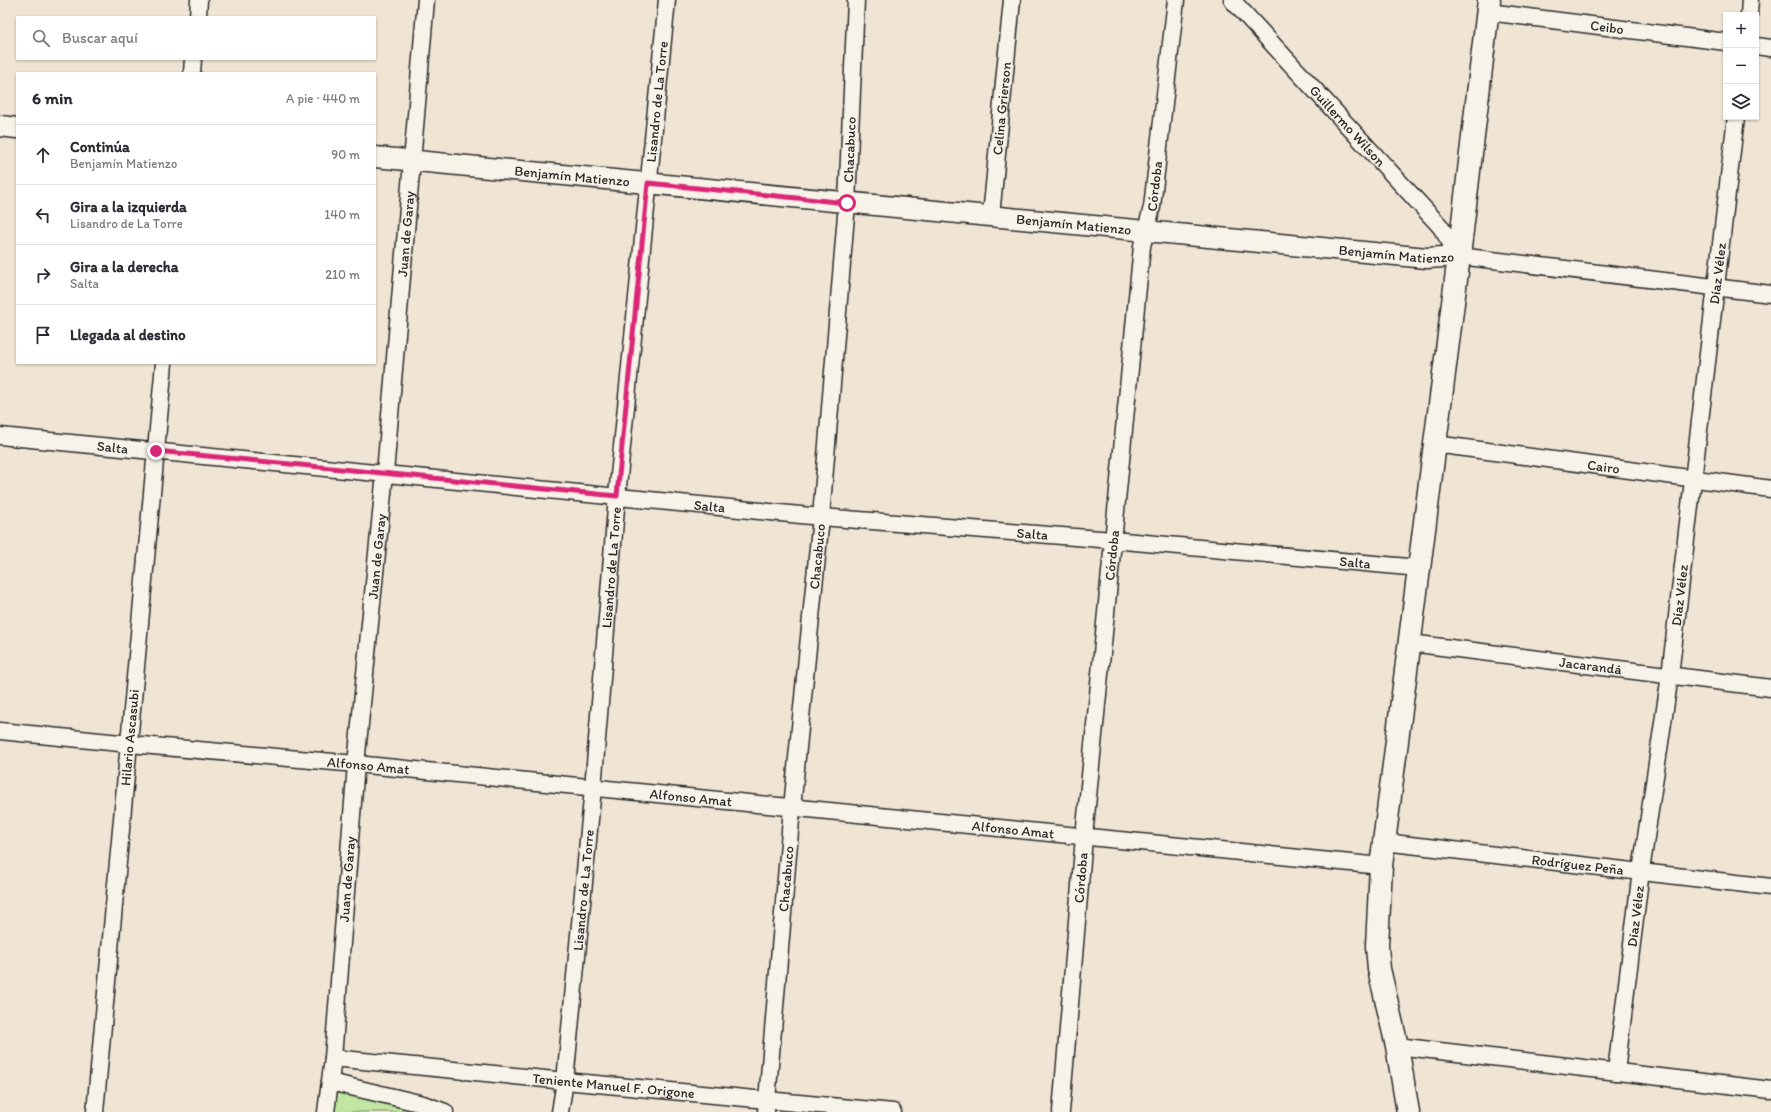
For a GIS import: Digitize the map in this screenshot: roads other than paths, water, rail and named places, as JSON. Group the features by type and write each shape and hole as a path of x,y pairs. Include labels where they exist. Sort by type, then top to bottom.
{"main road":[{"path":"1408,1112 1397,1046 1379,970 1377,946 1381,866 1459,256 1489,6"}],"street":[{"path":"198,16 199,0"},
{"name":"Juan de Garay","path":"326,1112 334,1058 356,764 385,473 426,0"},
{"name":"Lisandro de La Torre","path":"560,1112 565,1082 593,788 617,496 667,0"},
{"name":"Chacabuco","path":"766,1106 792,808 821,517 847,203 856,0"},
{"name":"Celina Grierson","path":"991,216 1012,0"},
{"name":"Córdoba","path":"1062,1112 1084,837 1142,246 1152,207 1176,0"},
{"name":"Guillermo Wilson","path":"1232,0 1440,226 1459,256"},
{"path":"1749,12 1750,0"},
{"name":"Ceibo","path":"1489,6 1723,42"},
{"path":"1759,46 1771,48"},
{"path":"192,72 193,60"},
{"name":"Díaz Vélez","path":"1616,1072 1641,871 1670,675 1736,120"},
{"path":"0,126 16,128"},
{"name":"Benjamín Matienzo","path":"376,158 411,160 1427,258 1459,256 1771,294"},
{"name":"Hilario Ascasubi","path":"95,1112 164,364"},
{"name":"Salta","path":"0,436 821,517 1113,540 1419,568"},
{"name":"Cairo","path":"1435,444 1771,489"},
{"name":"Jacarandá","path":"1410,643 1771,688"},
{"name":"Alfonso Amat","path":"0,731 356,764 1381,866"},
{"name":"Rodríguez Peña","path":"1384,842 1771,887"},
{"path":"1397,1046 1771,1090"},
{"name":"Teniente Manuel F. Origone","path":"334,1058 565,1082 766,1106 893,1112"},
{"path":"330,1082 423,1104 445,1112"}]}
